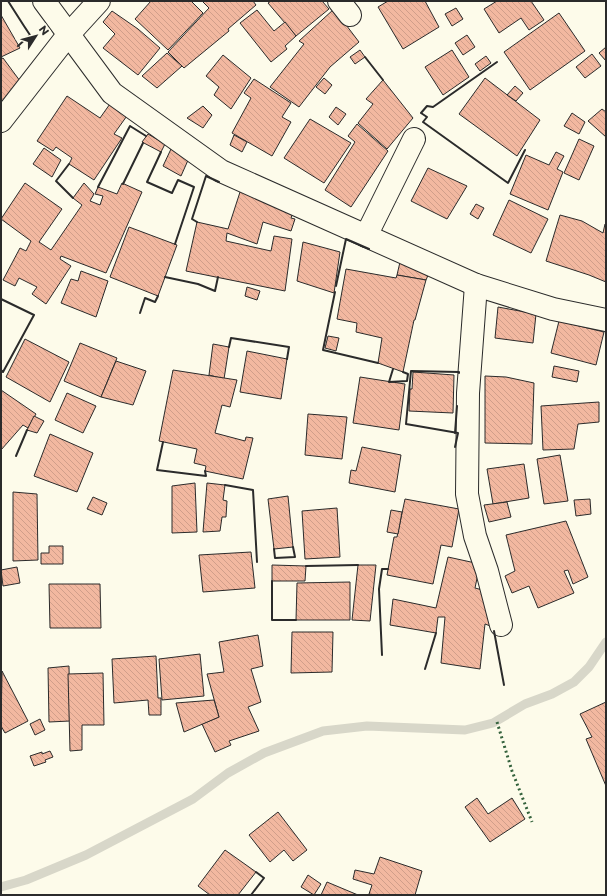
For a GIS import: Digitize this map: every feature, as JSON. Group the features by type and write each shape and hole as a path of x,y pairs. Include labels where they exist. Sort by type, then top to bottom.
{"street":[{"path":"44,1 112,94 222,171 476,285 553,309 606,320"},
{"path":"1,121 68,35 99,1"},
{"path":"366,236 414,139"},
{"path":"476,285 468,393 467,494 475,536 487,571 502,626"}],"building":[{"path":"151,1 191,1 203,13 168,50 135,19"},
{"path":"202,1 253,1 256,5 228,29 229,31 184,68 168,52 209,8"},
{"path":"271,1 322,1 329,9 296,36 268,3"},
{"path":"388,1 425,1 439,27 403,49 378,7"},
{"path":"497,1 531,1 544,20 529,30 521,18 499,33 484,9"},
{"path":"456,8 463,19 452,26 445,14"},
{"path":"334,9 359,42 330,67 299,107 270,87 304,44 299,41"},
{"path":"257,10 274,31 285,22 296,36 285,46 287,49 271,62 240,23"},
{"path":"112,11 138,29 160,48 138,75 103,48 115,34 103,22"},
{"path":"559,13 585,51 530,90 504,52"},
{"path":"1,15 20,48 1,57"},
{"path":"467,35 475,47 463,55 455,43"},
{"path":"606,47 606,61 599,53"},
{"path":"360,50 365,57 355,64 350,57"},
{"path":"452,50 469,77 443,95 425,67"},
{"path":"167,53 182,66 157,88 142,76"},
{"path":"592,54 601,66 585,78 576,67"},
{"path":"223,55 251,78 231,109 214,95 219,87 206,76"},
{"path":"486,56 491,63 480,71 475,64"},
{"path":"3,58 23,85 1,103 1,59"},
{"path":"324,78 332,85 325,94 316,87"},
{"path":"485,78 540,120 517,156 459,114"},
{"path":"254,79 291,103 282,117 291,122 272,156 232,133 251,98 244,93"},
{"path":"383,80 413,118 387,149 358,123 373,104 366,99"},
{"path":"515,86 523,93 516,101 507,95"},
{"path":"67,96 100,118 112,101 129,113 114,134 122,138 94,180 69,164 72,158 56,147 53,151 37,141"},
{"path":"203,106 212,115 203,128 187,118"},
{"path":"336,107 346,114 338,125 329,117"},
{"path":"602,109 606,112 606,137 588,121"},
{"path":"572,113 585,122 579,134 564,126"},
{"path":"310,119 351,143 324,183 284,158"},
{"path":"357,124 388,151 351,207 325,190 355,142 348,136"},
{"path":"148,134 165,144 161,152 142,142"},
{"path":"234,135 247,142 242,152 230,145"},
{"path":"579,139 594,146 579,180 564,173"},
{"path":"172,141 189,158 181,176 163,166 171,149 168,147"},
{"path":"44,148 61,160 52,177 33,164"},
{"path":"556,152 564,156 557,169 563,172 548,210 510,194 526,155 549,165"},
{"path":"428,168 467,186 447,219 411,201"},
{"path":"25,183 62,209 39,242 51,250 82,205 73,198 84,183 94,194 90,201 100,205 103,196 95,194 98,187 117,194 122,183 142,192 106,273 61,256 60,259 71,266 46,304 32,294 37,287 19,278 15,286 3,280 20,248 26,251 31,241 1,219"},
{"path":"241,189 294,210 291,218 295,219 291,231 263,222 257,244 227,233 226,241 271,251 274,236 292,239 285,291 186,271 197,222 228,229"},
{"path":"509,200 548,219 531,253 493,235"},
{"path":"476,204 484,208 478,219 470,214"},
{"path":"560,215 582,221 603,233 606,224 606,282 546,261"},
{"path":"129,227 177,245 158,296 110,277"},
{"path":"303,242 340,252 334,293 297,281"},
{"path":"400,262 429,273 426,280 397,275"},
{"path":"346,269 396,278 397,275 426,280 414,320 403,372 378,363 382,338 356,332 357,323 337,319"},
{"path":"81,271 108,281 96,317 61,303 71,279 78,281"},
{"path":"247,287 260,291 257,300 245,296"},
{"path":"498,307 536,314 533,343 495,338"},
{"path":"559,321 604,332 596,365 551,353"},
{"path":"328,336 339,338 336,351 325,348"},
{"path":"25,339 69,362 50,402 6,377"},
{"path":"80,343 117,358 101,397 64,381"},
{"path":"213,344 229,347 224,379 209,375"},
{"path":"247,351 287,359 281,399 240,392"},
{"path":"116,361 146,371 133,405 101,397"},
{"path":"554,366 579,371 577,382 552,377"},
{"path":"173,370 237,380 230,407 222,405 215,433 245,441 246,437 253,438 243,479 205,471 206,466 194,463 197,449 159,441"},
{"path":"413,372 454,375 453,413 409,411 410,389 412,389"},
{"path":"485,376 506,377 534,383 532,444 485,443"},
{"path":"360,377 405,384 399,430 353,423"},
{"path":"1,390 36,414 28,428 23,425 1,450"},
{"path":"67,393 96,406 83,433 55,420"},
{"path":"599,402 599,422 578,424 574,449 543,450 541,406"},
{"path":"308,414 347,417 342,459 305,455"},
{"path":"34,416 44,421 37,433 27,430"},
{"path":"50,434 93,453 77,492 34,476"},
{"path":"362,447 401,455 395,492 349,483 351,470 356,471"},
{"path":"560,455 568,501 544,504 537,459"},
{"path":"524,464 529,498 493,504 487,469"},
{"path":"195,483 197,532 172,533 172,486"},
{"path":"207,483 225,485 223,500 227,501 226,517 222,517 220,531 203,532"},
{"path":"13,492 37,494 38,560 13,561"},
{"path":"288,496 293,547 274,549 268,499"},
{"path":"93,497 107,503 102,515 87,509"},
{"path":"405,499 459,509 452,547 441,545 433,584 387,575 394,537 397,537"},
{"path":"590,499 591,514 576,516 574,500"},
{"path":"507,502 511,517 489,522 484,505"},
{"path":"337,508 340,557 305,559 302,511"},
{"path":"391,510 402,512 398,534 387,532"},
{"path":"566,521 588,577 573,584 568,570 564,571 574,593 538,608 529,586 512,593 505,576 515,571 506,535"},
{"path":"49,546 63,546 63,564 41,564 41,553 49,553"},
{"path":"251,552 255,588 203,592 199,555"},
{"path":"448,557 480,564 475,588 490,592 493,627 485,624 480,669 441,663 445,617 438,617 436,633 390,625 393,599 436,608"},
{"path":"272,565 306,566 305,581 272,581"},
{"path":"358,565 376,565 370,621 352,620"},
{"path":"17,567 20,583 3,586 1,570"},
{"path":"350,582 350,620 296,620 297,583"},
{"path":"49,584 100,584 101,628 50,628"},
{"path":"292,632 333,632 332,672 291,673"},
{"path":"258,635 263,666 251,669 261,702 248,707 259,731 229,741 231,745 215,752 202,724 219,717 207,674 224,672 219,642"},
{"path":"200,654 204,696 162,700 159,659"},
{"path":"156,656 158,698 161,698 161,715 149,715 148,700 114,703 112,659"},
{"path":"69,666 70,721 49,722 48,668"},
{"path":"2,671 28,721 5,733 1,726"},
{"path":"103,673 104,725 82,725 82,750 70,751 68,674"},
{"path":"214,700 219,717 184,732 176,703"},
{"path":"606,702 606,786 586,739 592,737 580,714"},
{"path":"40,719 45,730 35,735 30,724"},
{"path":"50,751 53,757 45,760 46,762 34,766 30,756"},
{"path":"477,798 488,814 512,798 525,819 490,842 465,807"},
{"path":"278,812 307,850 293,861 284,850 270,862 249,835"},
{"path":"225,850 256,872 238,895 210,895 198,886"},
{"path":"380,857 422,871 415,895 369,894 372,885 353,879 355,870 374,874"},
{"path":"308,875 321,884 314,895 301,887"},
{"path":"327,882 358,895 321,895"}],"waterway":[{"path":"1,887 26,880 86,855 193,799 228,773 264,753 323,731 367,726 465,730 493,723 525,704 552,694 574,682 589,667 606,642"}],"hedge":[{"path":"497,722 512,771 532,822"}],"wall":[{"path":"8,1 30,35 18,46"},
{"path":"365,57 383,80"},
{"path":"497,62 433,107 427,106 421,113 427,117 423,122 508,183 525,150"},
{"path":"98,187 130,126 146,136"},
{"path":"123,184 143,143"},
{"path":"161,152 147,182 172,193 178,180 194,187 175,244"},
{"path":"69,164 56,181 73,198"},
{"path":"197,222 192,219 206,176 219,182"},
{"path":"336,286 346,239 369,249"},
{"path":"165,277 198,284 215,291 218,277"},
{"path":"335,292 323,350 378,363"},
{"path":"140,313 145,298 155,302 158,296"},
{"path":"1,299 34,315 3,372 1,370"},
{"path":"229,347 231,338 289,347 287,359"},
{"path":"393,369 389,382 407,381 408,374 403,372"},
{"path":"455,447 458,433 406,424 411,371 459,373"},
{"path":"455,433 457,406"},
{"path":"16,456 27,430"},
{"path":"163,442 157,470 206,476 205,471"},
{"path":"225,485 253,490 257,562"},
{"path":"274,549 275,558 295,557 293,547"},
{"path":"306,566 358,565"},
{"path":"382,655 379,589 382,569 388,569"},
{"path":"272,581 272,620 296,620"},
{"path":"494,631 504,685"},
{"path":"425,669 436,633"},
{"path":"251,895 264,878 256,872"}]}
